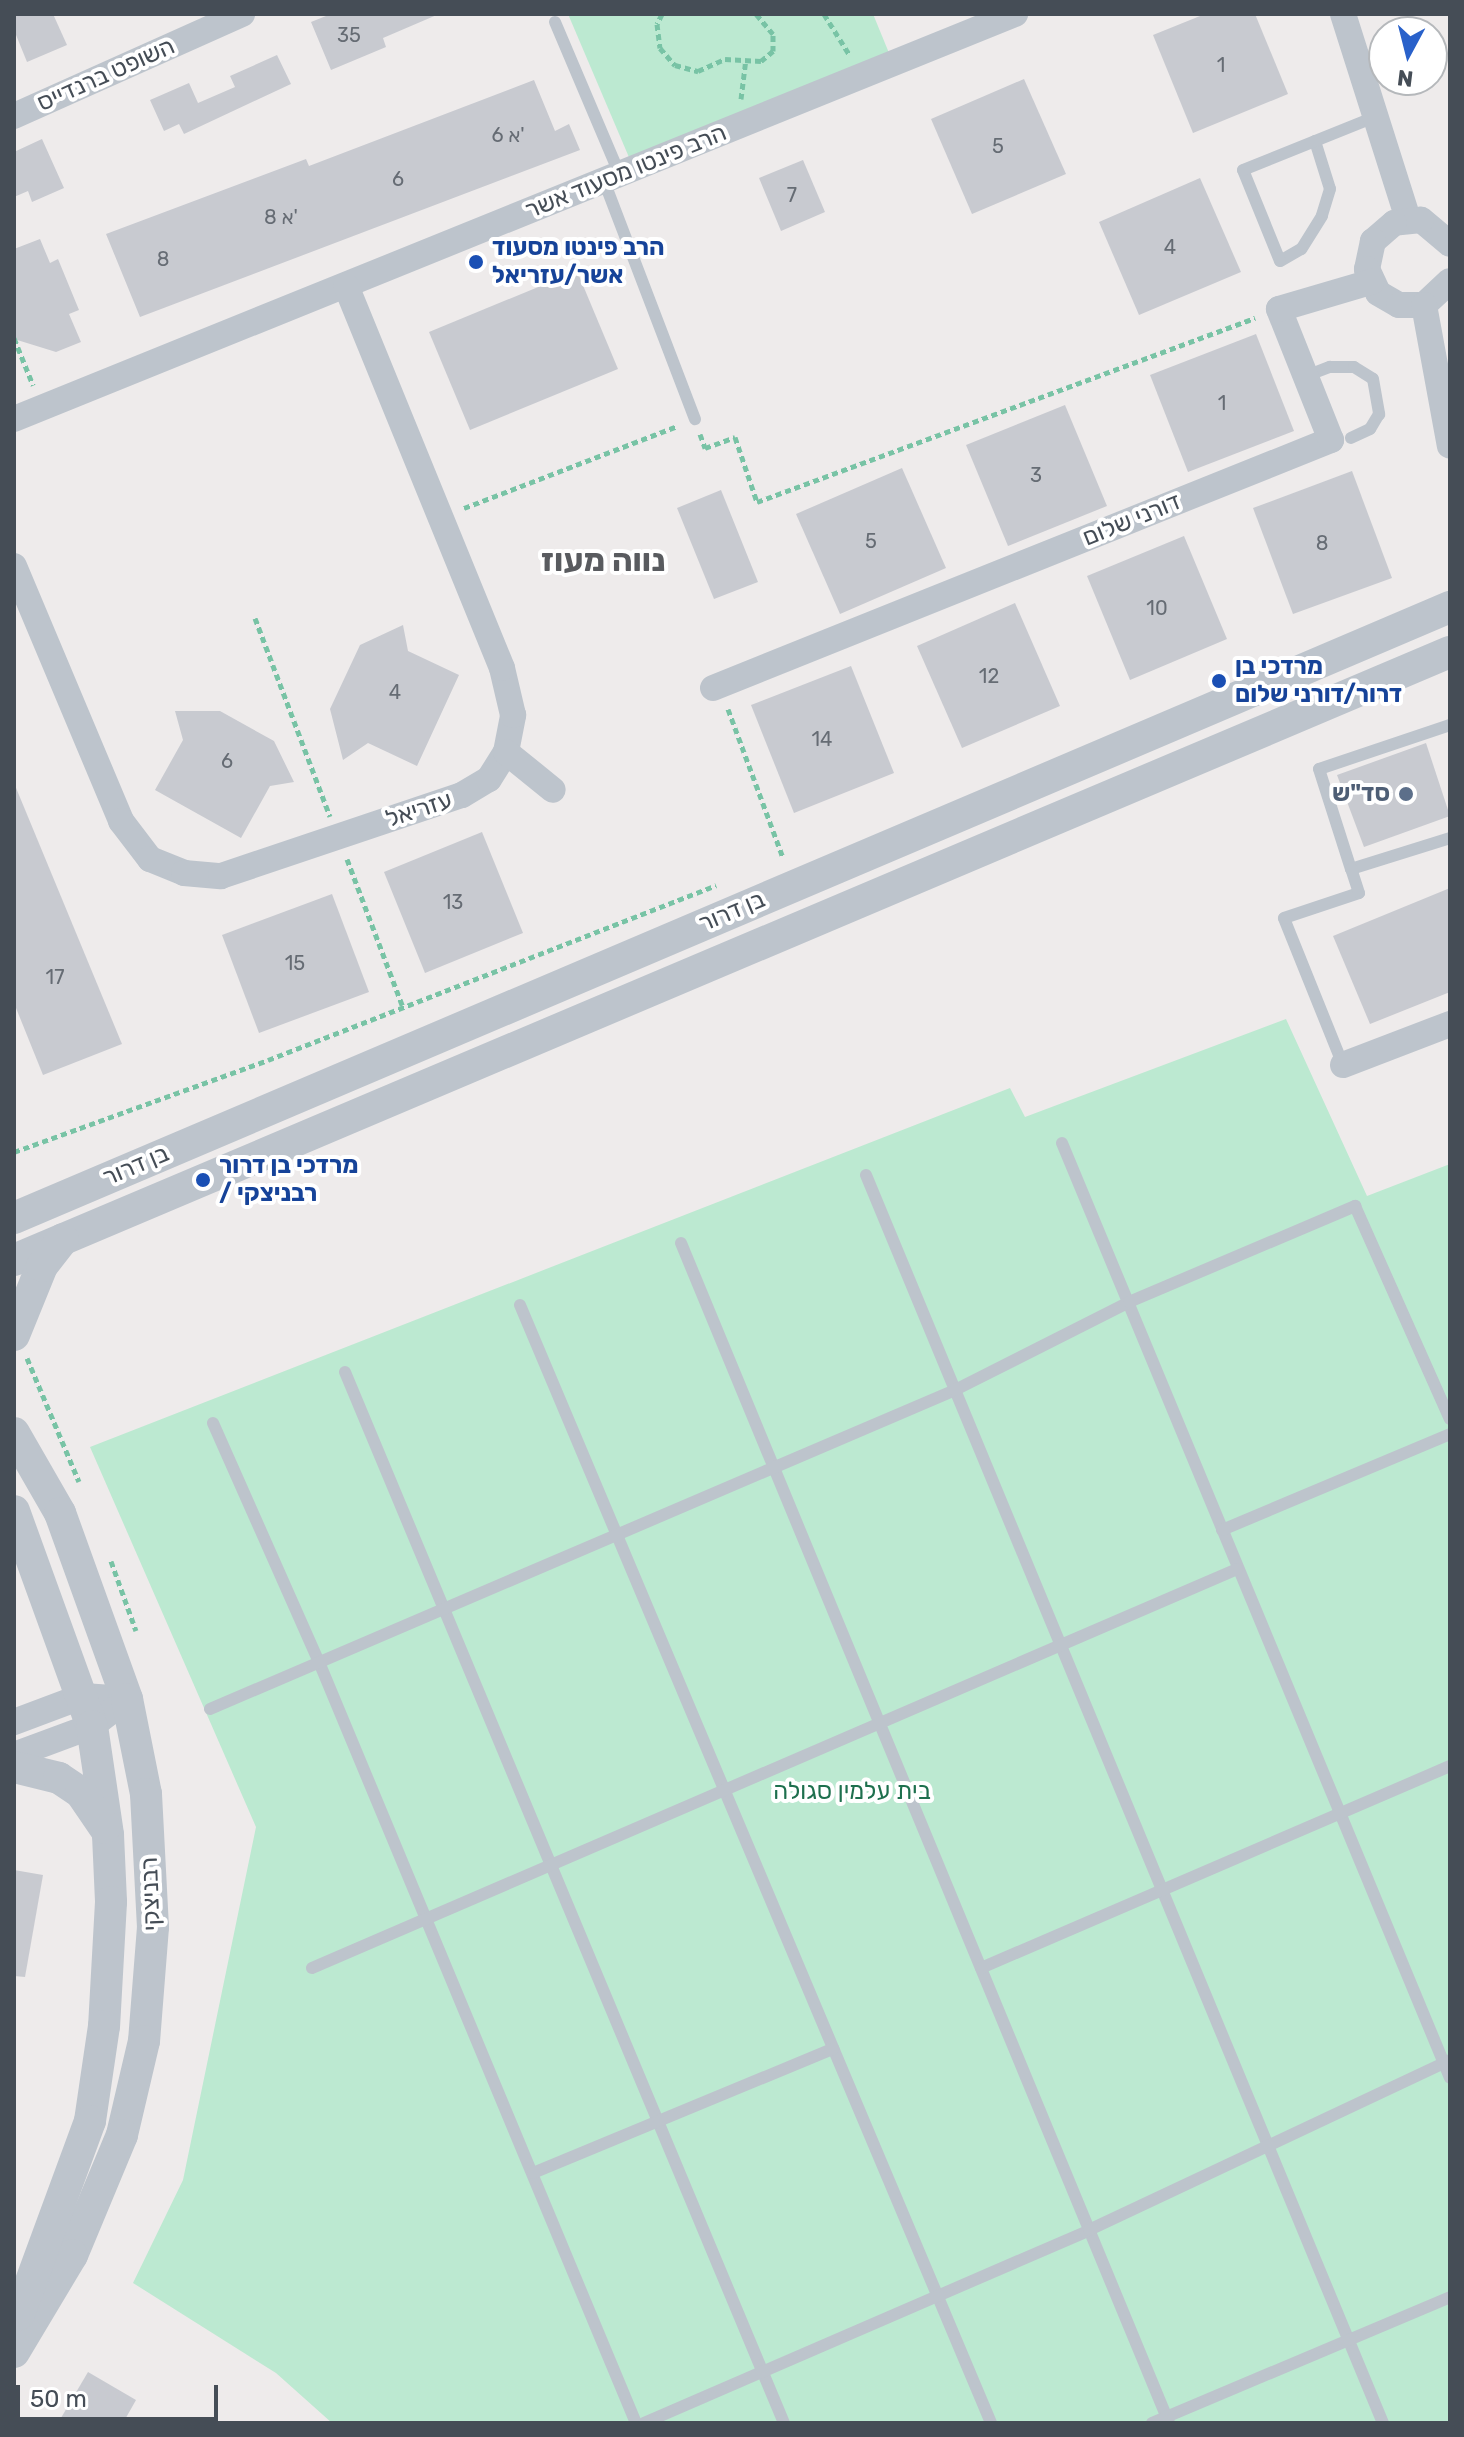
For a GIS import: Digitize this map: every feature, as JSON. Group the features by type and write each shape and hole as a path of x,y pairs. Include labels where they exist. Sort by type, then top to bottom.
{"street":[{"name":"השופט ברנדייס","path":"14,116 242,14"},
{"name":"הרב פינטו מסעוד אשר","path":"14,419 1015,14"},
{"path":"1343,14 1408,219"},
{"path":"1450,244 1434,226 1408,219 1382,230 1367,254 1371,282 1388,301 1424,305 1450,281"},
{"path":"1279,309 1371,282"},
{"name":"עזריאל","path":"14,566 121,821 150,859 184,873 221,876 462,795 489,779 506,752 513,715 502,668 346,286"},
{"path":"1424,305 1450,446"},
{"name":"דורני שלום","path":"716,687 1331,440 1279,309"},
{"name":"בן דרור","path":"14,1218 1450,607"},
{"name":"בן דרור","path":"14,1260 1450,652"},
{"path":"506,752 553,790"},
{"path":"1343,1065 1450,1024"},
{"path":"14,1201 59,1199"},
{"path":"14,1335 42,1266 64,1237"},
{"name":"רבניצקי","path":"14,1433 60,1513 127,1699 146,1794 151,1872 144,2041 108,2176 72,2255 14,2352"},
{"name":"רבניצקי","path":"14,1511 87,1711 108,1835 110,1952 90,2121 14,2326"},
{"path":"14,1722 87,1711 127,1699"},
{"path":"14,1755 87,1711"},
{"path":"14,1767 59,1778 81,1793 108,1835"}],"lane":[{"path":"555,22 695,419"},
{"path":"1315,141 1330,189 1322,216 1301,249 1280,261 1243,170 1315,141 1375,117"},
{"path":"1306,376 1330,367 1354,367 1373,379 1379,414 1370,429 1351,438"},
{"path":"1343,1065 1284,918 1359,893 1319,769 1450,725"},
{"path":"1351,869 1450,838"},
{"path":"1062,1143 1237,1569 1447,2062 1450,2078"},
{"path":"866,1175 1383,2423"},
{"path":"210,1709 955,1390 1129,1302 1355,1206 1450,1419"},
{"path":"681,1243 1168,2420"},
{"path":"520,1305 991,2423"},
{"path":"345,1372 784,2423"},
{"path":"213,1423 428,1919 636,2423"},
{"path":"1222,1530 1450,1434"},
{"path":"312,1968 1237,1569"},
{"path":"981,1968 1163,1893 1340,1809 1450,1766"},
{"path":"533,2173 833,2049"},
{"path":"644,2423 1089,2230 1267,2143 1447,2062"},
{"path":"1152,2423 1168,2420 1450,2297"}],"path":[{"path":"662,14 657,24 660,48 675,65 698,71 725,59 761,61 773,51 773,34 756,14"},
{"path":"824,14 862,76"},
{"path":"440,517 695,419 705,448 735,437 757,502 1279,309"},
{"path":"14,338 42,408"},
{"path":"716,687 783,858"},
{"path":"768,864 797,853"},
{"path":"14,1152 268,1060 724,881"}],"green space":[{"path":"568,14 873,14 889,53 631,162"},
{"name":"בית עלמין סגולה","path":"1286,1019 1367,1196 1450,1164 1450,2423 332,2423 276,2373 133,2283 183,2180 256,1827 90,1447 1010,1088 1025,1117"}],"building":[{"path":"14,14 53,14 67,45 27,62 14,30"},
{"path":"331,14 439,14 383,38 386,47 331,70 311,22"},
{"path":"1205,14 1255,14 1288,94 1193,133 1153,35"},
{"path":"277,55 291,84 184,134 179,124 164,131 150,100 189,83 198,103 235,87 230,76"},
{"path":"1024,79 1066,174 972,214 931,119"},
{"path":"534,80 555,131 569,124 580,150 140,317 106,234 306,159 309,166"},
{"path":"42,139 64,188 32,202 28,191 14,197 14,152"},
{"path":"803,160 825,212 781,231 759,178"},
{"path":"1200,178 1241,272 1139,315 1099,222"},
{"path":"40,239 50,263 58,259 79,310 69,314 81,342 56,352 14,339 14,249"},
{"path":"577,271 618,369 470,430 429,332"},
{"path":"1256,334 1294,431 1188,472 1150,375"},
{"path":"1065,405 1107,506 1008,546 966,445"},
{"path":"902,468 946,568 840,614 796,514"},
{"path":"1352,471 1392,578 1293,614 1253,508"},
{"path":"721,490 758,582 714,599 677,508"},
{"path":"1184,536 1227,639 1130,680 1087,576"},
{"path":"1015,603 1060,706 962,748 917,646"},
{"path":"403,625 408,651 459,675 417,766 368,743 343,760 330,709 360,645"},
{"path":"851,666 894,773 794,813 751,705"},
{"path":"175,711 220,711 274,741 294,782 270,786 241,838 155,790 183,740"},
{"path":"1426,743 1450,816 1364,847 1337,775"},
{"path":"14,783 122,1044 43,1075 14,1003"},
{"path":"482,832 523,933 425,973 384,872"},
{"path":"1450,888 1450,992 1370,1024 1333,936"},
{"path":"332,894 369,992 259,1033 222,935"},
{"path":"14,1870 43,1875 25,1977 14,1976"},
{"path":"88,2372 136,2400 123,2423 58,2423"}],"place":[{"name":"הרב פינטו מסעוד אשר/עזריאל","path":"476,262"},
{"name":"מרדכי בן דרור/דורני שלום","path":"1219,681"},
{"name":"סד\"ש","path":"1406,794"},
{"name":"מרדכי בן דרור / רבניצקי","path":"203,1180"}],"district":[{"name":"נווה מעוז","path":"603,560"}]}
